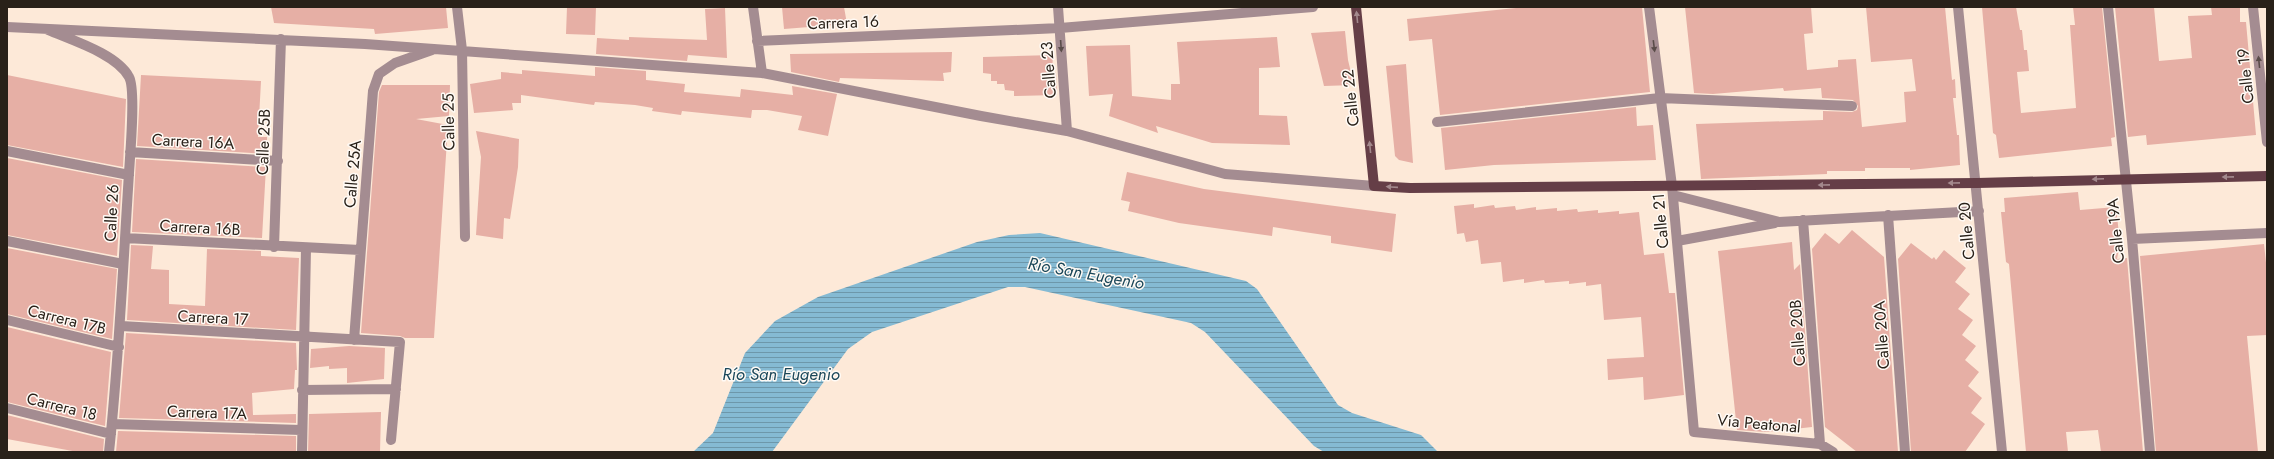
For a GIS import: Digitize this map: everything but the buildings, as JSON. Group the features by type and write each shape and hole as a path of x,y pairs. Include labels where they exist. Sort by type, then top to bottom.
{"main road":[{"name":"Calle 22","path":"1356,7 1374,186"},
{"path":"1374,186 1410,188 1672,191 2125,178 2267,176"}],"street":[{"name":"Calle 25","path":"457,7 462,50 465,237"},
{"path":"753,7 762,73"},
{"name":"Calle 23","path":"1058,7 1067,131"},
{"name":"Carrera 16","path":"757,40 1060,28 1313,7"},
{"name":"Calle 21","path":"1649,7 1672,191 1694,432"},
{"name":"Calle 20","path":"1958,7 1977,183 2002,452"},
{"name":"Calle 19A","path":"2108,7 2132,238 2150,452"},
{"name":"Calle 19","path":"2253,7 2267,142"},
{"path":"7,26 437,48 762,73 981,116 1067,131 1225,174 1374,186"},
{"name":"Calle 26","path":"43,28 99,53 118,65 130,77 132,95 130,152 123,264 121,326 109,452"},
{"name":"Calle 25B","path":"274,246 281,39"},
{"name":"Calle 25A","path":"354,340 360,250 374,91 379,74 395,63 437,48"},
{"path":"1437,122 1660,98 1852,106"},
{"path":"7,152 129,175"},
{"name":"Carrera 16A","path":"130,152 278,161"},
{"path":"1672,191 1779,222"},
{"path":"1677,241 1779,222 1979,211"},
{"name":"Calle 20A","path":"1888,215 1904,452"},
{"name":"Calle 20B","path":"1803,220 1820,444"},
{"path":"2132,238 2267,233"},
{"name":"Carrera 16B","path":"125,238 274,246"},
{"path":"7,241 123,264"},
{"path":"274,246 360,250"},
{"path":"302,452 301,430 306,248"},
{"name":"Carrera 17B","path":"7,320 119,347"},
{"name":"Carrera 17","path":"121,326 400,342 396,389"},
{"path":"302,390 396,389 391,440"},
{"name":"Carrera 18","path":"7,408 111,429"},
{"name":"Carrera 17A","path":"111,429 301,430"},
{"name":"Vía Peatonal","path":"1694,432 1820,444"},
{"path":"1820,444 1833,452"}],"water":[{"name":"Río San Eugenio","path":"1040,233 1246,281 1257,289 1338,405 1352,413 1421,435 1438,452 1324,452 1314,446 1205,332 1191,323 1025,287 1008,287 872,332 848,349 772,452 693,452 713,433 745,353 775,321 818,297 977,242 1009,235"}]}
